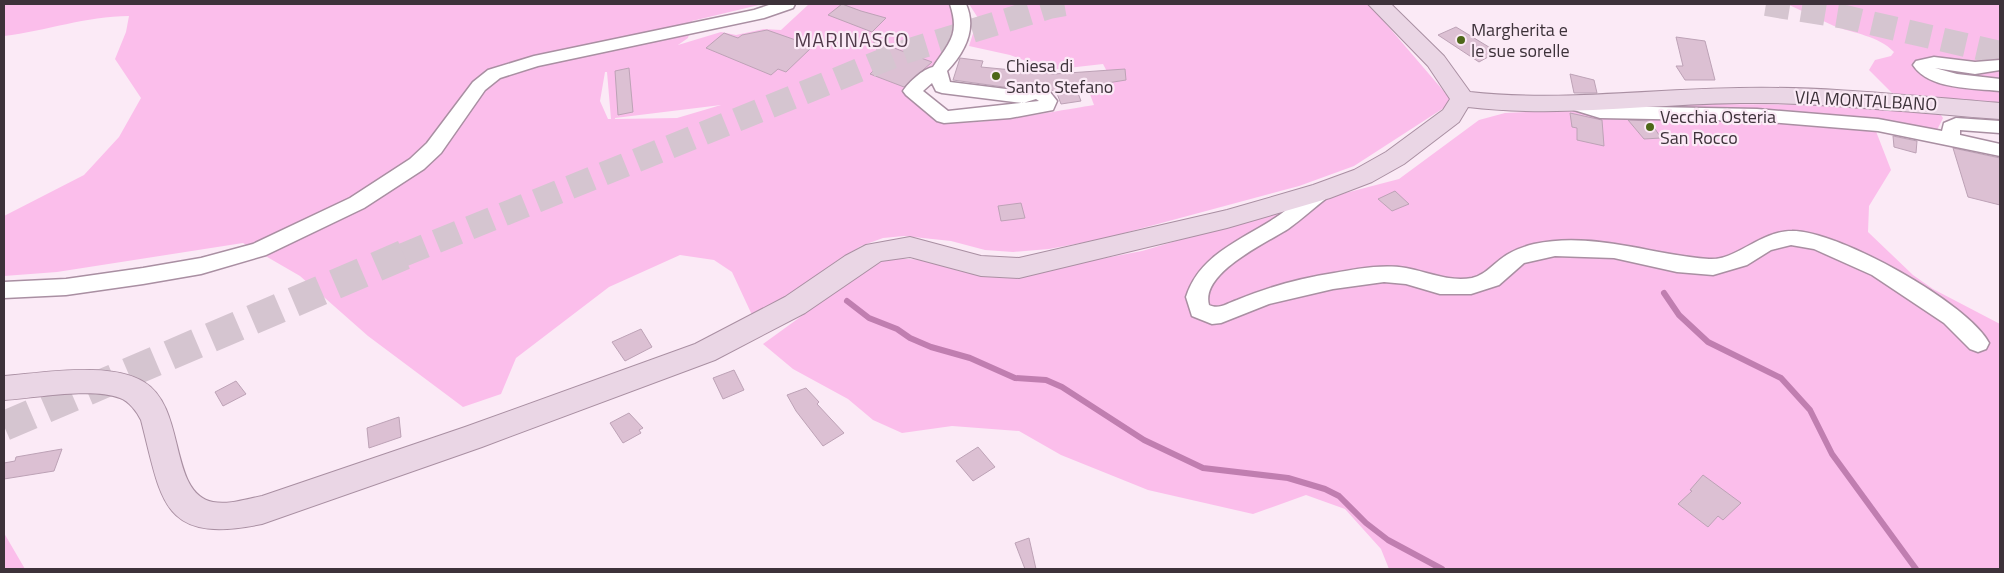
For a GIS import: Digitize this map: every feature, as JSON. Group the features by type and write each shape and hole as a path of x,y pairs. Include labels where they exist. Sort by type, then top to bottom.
{"street":[{"path":"4,290 66,287 143,276 201,266 259,250 357,203 417,164 434,148 479,86 494,74 534,61 758,14 786,4"},
{"path":"938,70 942,87 1023,97 1040,91 1048,100 1047,106 1010,112 944,117 912,91 938,70 965,31 965,19 958,4"},
{"path":"4,388 89,383 120,385 132,389 144,397 157,421 172,485 178,499 201,514 228,517 262,510 443,448 706,352 795,305 855,263 875,252 910,247 980,266 1004,269 1037,266 1227,219 1321,192 1363,176 1395,158 1451,116 1462,100 1456,87 1442,69 1379,4"},
{"path":"2000,65 1975,68 1934,62 1922,65 1929,73 1938,76 2000,85"},
{"name":"VIA MONTALBANO","path":"1462,100 1497,103 1570,103 1752,96 1870,100 2000,111"},
{"path":"1570,103 1600,112 1757,115 1878,125 2000,150"},
{"path":"1951,139 1951,127 1956,124 2000,127"},
{"path":"1321,192 1284,222 1224,259 1197,287 1196,300 1200,310 1212,316 1221,315 1265,297 1333,281 1384,274 1406,276 1440,286 1471,286 1492,279 1517,258 1533,252 1555,248 1614,250 1677,264 1713,267 1740,260 1765,244 1791,238 1818,242 1879,269 1952,316 1978,343"}],"shaded area":[{"path":"4,4 763,4 692,21 688,38 678,45 721,32 736,35 764,29 781,30 809,4 950,4 956,10 968,32 905,92 942,120 970,122 1015,118 1094,105 1088,89 1114,85 1103,64 1050,70 1010,55 969,46 978,18 969,4 1369,4 1453,102 1354,166 1299,186 1102,239 1049,249 1013,252 985,250 951,241 904,236 883,238 861,246 796,290 752,315 732,272 714,260 680,255 609,287 516,358 501,394 463,407 368,336 300,276 243,243 57,272 4,276 4,216 84,175 119,137 141,98 115,59 126,32 129,16 97,18 4,36","holes":["605,72 607,72 611,119 608,119 600,101","721,105 677,118 615,119 615,118"]},
{"path":"1787,4 2000,4 2000,104 1893,94 1869,70 1875,60 1891,56 1894,52 1881,42 1834,26"},
{"path":"1694,104 1851,105 1938,111 1943,118 1937,130 1872,121 1891,170 1869,206 1868,232 1913,275 1933,289 2000,324 2000,569 1389,569 1381,549 1345,509 1306,495 1253,514 1148,490 1061,455 1019,431 952,426 902,433 873,420 848,399 793,369 763,344 861,273 888,258 927,260 959,271 1013,278 1048,269 1142,251 1288,208 1399,179 1479,120 1505,113"},
{"path":"4,533 25,569 4,569"}],"building":[{"path":"842,4 886,18 872,32 828,15"},
{"name":"Margherita e le sue sorelle","path":"1456,27 1497,52 1479,62 1438,35"},
{"path":"767,30 810,45 808,47 811,48 786,72 778,69 771,75 706,48 724,33 738,38 742,35"},
{"path":"1676,37 1705,41 1715,80 1685,80 1676,66 1683,66"},
{"path":"873,40 932,62 904,87 870,74 882,62"},
{"path":"960,58 983,61 981,67 1054,74 1125,69 1126,80 1076,88 1081,101 1061,104 1056,91 1041,83 1026,88 1011,88 953,80"},
{"path":"629,68 633,112 618,115 615,71"},
{"path":"1570,74 1594,80 1597,93 1574,93"},
{"path":"1570,113 1602,120 1604,146 1577,140 1577,128 1572,127"},
{"path":"1628,120 1650,121 1661,138 1644,139"},
{"path":"1893,136 1917,141 1916,153 1894,147"},
{"path":"1953,148 2000,158 2000,205 1968,197"},
{"path":"1395,191 1409,204 1392,211 1378,199"},
{"path":"1021,203 1025,218 1001,221 998,206"},
{"path":"641,329 652,347 625,361 612,342"},
{"path":"734,370 744,390 723,399 713,378"},
{"path":"236,381 246,394 223,406 215,392"},
{"path":"806,388 819,402 817,404 844,433 823,446 796,411 787,395"},
{"path":"629,413 643,428 639,430 641,433 623,443 610,423"},
{"path":"399,417 401,437 369,448 367,428"},
{"path":"978,447 995,467 973,481 956,461"},
{"path":"62,449 54,471 4,479 4,463 15,461 16,457"},
{"path":"1703,475 1741,503 1723,520 1718,516 1708,527 1678,504 1692,491 1690,490"},
{"path":"1029,538 1036,569 1025,569 1015,543"}],"waterway":[{"path":"1664,293 1679,315 1708,342 1781,378 1810,410 1832,454 1916,569"},
{"path":"847,301 869,318 897,329 910,338 931,347 970,358 1015,378 1046,380 1062,387 1144,440 1203,468 1288,478 1325,489 1339,496 1366,523 1388,540 1442,569"}],"tunnel":[{"path":"403,255 904,52 1049,7 1066,4"},
{"path":"1766,4 1845,17 2000,53"},
{"path":"4,426 406,254"}],"place":[{"name":"Margherita e le sue sorelle","path":"1461,40"},
{"name":"Chiesa di Santo Stefano","path":"996,76"},
{"name":"Vecchia Osteria San Rocco","path":"1650,127"}],"district":[{"name":"MARINASCO","path":"852,40"}]}
